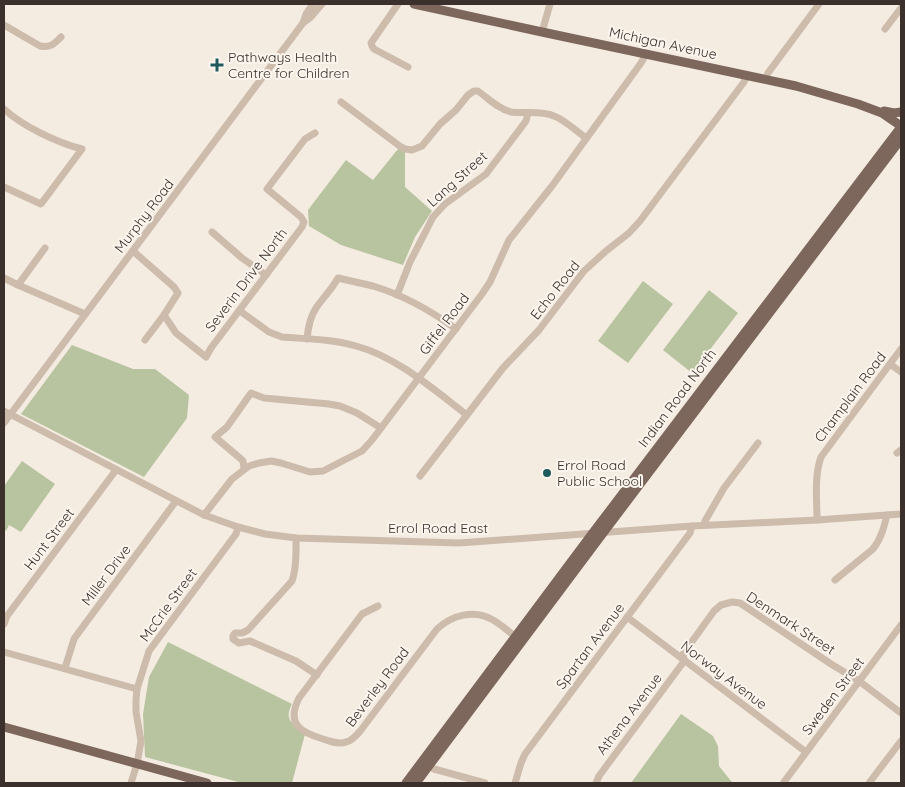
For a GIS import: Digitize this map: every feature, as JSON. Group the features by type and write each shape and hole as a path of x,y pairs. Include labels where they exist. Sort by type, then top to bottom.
{"main road":[{"name":"Michigan Avenue","path":"414,4 796,86 885,114 901,126"},
{"path":"858,104 870,105 890,112 901,112"},
{"name":"Indian Road North","path":"519,639 592,534 901,126"},
{"name":"Indian Road North","path":"416,783 426,764 519,639 603,533 901,140"},
{"path":"4,727 207,783"},
{"name":"Indian Road North","path":"406,783 426,764"}],"street":[{"name":"Murphy Road","path":"303,23 306,14 313,4"},
{"name":"Murphy Road","path":"4,423 7,412 133,251 303,23 322,4"},
{"path":"398,4 371,43 374,49 408,67"},
{"path":"542,32 550,4"},
{"path":"765,79 819,4"},
{"path":"885,29 901,8"},
{"path":"4,25 40,46 47,47 52,45 61,37"},
{"name":"Giffel Road","path":"244,468 271,461 310,472 323,471 362,451 482,294 490,282 509,240 552,186 641,64 646,54"},
{"name":"Echo Road","path":"420,476 503,368 539,330 584,270 629,233 640,221 744,82 747,75"},
{"path":"341,102 409,150 422,146 440,124 474,91 478,91 505,110 554,116 586,138"},
{"path":"4,109 24,125 72,147 82,149 41,204 4,187"},
{"name":"Lang Street","path":"398,295 410,262 433,217 446,204 486,174 526,121 528,113"},
{"name":"Severin Drive North","path":"164,315 176,333 206,357 304,222 300,214 266,189 305,139 315,133"},
{"path":"212,232 242,258 266,275"},
{"path":"18,285 45,248"},
{"path":"133,251 174,287 178,293 145,340"},
{"path":"4,278 85,314"},
{"path":"307,339 309,325 314,313 338,278 373,286 398,295 427,309 456,329"},
{"path":"240,311 269,332 282,337 346,343 379,354 396,363 467,415"},
{"name":"Champlain Road","path":"817,520 816,480 821,457 901,349"},
{"path":"890,364 901,372"},
{"path":"204,515 232,479 244,468 241,458 215,437 227,427 251,393 264,398 340,406 357,413 381,428"},
{"name":"Errol Road East","path":"7,412 204,515 265,534 296,538 460,543 705,525 901,514"},
{"path":"705,525 705,521 724,488 758,443"},
{"name":"Hunt Street","path":"4,624 116,470"},
{"name":"Miller Drive","path":"65,668 78,632 176,501"},
{"path":"835,580 878,542 886,515"},
{"name":"Spartan Avenue","path":"515,783 525,754 690,533 692,526"},
{"name":"McCrie Street","path":"131,783 141,741 136,712 137,688 149,651 236,534 238,527"},
{"path":"296,538 292,581 248,630 236,634 233,639 239,643 250,641 296,661 317,675"},
{"name":"Denmark Street","path":"684,660 684,654 714,612 721,605 732,602 740,603 859,681 901,713"},
{"name":"Beverley Road","path":"378,606 362,614 299,698 295,706 294,715 296,723 307,734 336,743 347,742 353,738 434,633 445,622 463,615 482,616 495,621 519,639"},
{"name":"Norway Avenue","path":"628,617 806,752"},
{"name":"Sweden Street","path":"784,782 901,625"},
{"path":"4,652 137,688"},
{"name":"Athena Avenue","path":"596,783 599,776 684,660"},
{"path":"869,783 901,740"},
{"path":"426,764 434,769 486,783"}],"green space":[{"path":"398,149 405,152 405,187 432,211 415,237 403,265 341,245 309,226 308,210 346,160 373,180"},
{"path":"643,281 673,304 628,363 598,341"},
{"path":"709,290 738,313 692,373 663,350"},
{"path":"72,345 133,369 155,369 189,395 187,418 144,477 21,414"},
{"path":"22,461 55,484 21,532 9,525 6,531 4,529 4,486"},
{"path":"168,642 292,704 289,718 305,734 292,783 242,783 145,757 143,714 149,677"},
{"path":"681,714 713,736 718,746 719,766 734,783 631,783"}],"place":[{"name":"Pathways Health Centre for Children","path":"217,65"},
{"name":"Errol Road Public School","path":"547,473"}]}
